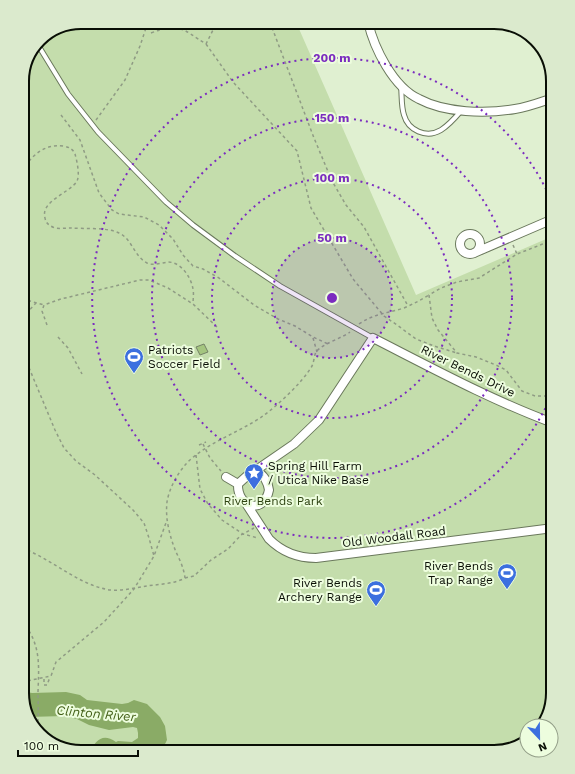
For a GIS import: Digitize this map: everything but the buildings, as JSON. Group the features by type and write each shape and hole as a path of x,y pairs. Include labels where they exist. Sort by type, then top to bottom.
{"street":[{"path":"371,29 381,56 388,69 401,86 418,99 433,105 461,110 487,111 515,109 546,100"},
{"path":"489,246 471,234 464,236 460,244 462,251 465,253 474,253 546,223"},
{"path":"474,253 480,246 476,237"},
{"path":"226,477 238,484 244,477 294,444 319,420 373,338"},
{"name":"River Bends Drive","path":"373,338 463,384 530,415 546,421"},
{"path":"262,466 263,476"},
{"path":"252,473 259,473 263,476 267,482 269,490 266,498 255,510 254,516"},
{"name":"Old Woodall Road","path":"238,484 239,494 269,539 278,548 300,557 316,558 546,529"},
{"path":"247,505 259,505"}],"lane":[{"path":"40,49 68,94 92,124 166,202 235,256 280,286 373,338"},
{"path":"401,86 404,114 408,124 417,132 429,134 440,131 452,122 461,110"}],"path":[{"path":"92,124 106,108 125,80 146,29"},
{"path":"151,33 162,29"},
{"path":"183,29 206,44 233,82 297,151 310,208 353,279 387,318 416,339 457,353 476,357 496,365 506,370 522,391 535,396 546,396"},
{"path":"206,44 214,29"},
{"path":"273,29 332,181 346,205 368,233 408,306"},
{"path":"61,115 80,140 99,193 112,210 119,214 144,217 158,226 173,239 183,255 193,266 203,269 219,278 254,305 278,319 295,326 328,344"},
{"path":"29,161 38,151 54,145 68,147 73,150 76,159 78,178 76,183 50,202 44,213 47,224 54,228 86,228 114,231 125,237 139,257 144,261 150,264 170,262 177,264 187,274 191,283 193,289 193,304"},
{"path":"512,242 517,254"},
{"path":"359,323 371,316 408,306 441,288 457,282 479,278 517,254 546,243"},
{"path":"29,302 44,305 61,299 140,280 149,280 168,288 193,304 219,329"},
{"path":"429,295 432,318 438,330 457,353"},
{"path":"29,310 36,303"},
{"path":"44,305 42,311 47,325"},
{"path":"316,352 348,333"},
{"path":"58,337 68,348 82,374"},
{"path":"185,578 167,520 167,502 173,484 185,464 196,455 264,416 291,391 312,366 316,352 313,337"},
{"path":"29,368 64,448 76,461 95,475 133,510 144,523 154,556"},
{"path":"200,445 206,442"},
{"path":"202,444 216,466 226,477"},
{"path":"196,455 200,489 208,504 222,520 243,534 263,540 269,539"},
{"path":"44,679 44,685 47,685 54,672 56,662 104,622 134,588 154,556 167,520"},
{"path":"29,551 46,559 85,582 109,590 134,588 180,581 194,576 211,560 228,549 243,534 260,525"},
{"path":"29,631 35,642 38,655 38,722"},
{"path":"29,681 50,677"}],"green space":[{"name":"River Bends Park","path":"81,29 299,29 416,295 546,239 546,693 540,718 519,718 519,738 501,745 74,745 55,738 38,722 33,713 29,700 29,77 34,58 40,49 55,36 71,30"}],"water":[{"name":"Clinton River","path":"29,692 66,692 80,695 87,700 122,704 134,700 147,704 160,717 165,726 167,740 164,745 93,745 103,738 111,739 116,742 132,742 138,738 137,728 133,727 109,730 64,716 35,717 29,700"}],"place":[{"name":"Patriots Soccer Field","path":"134,374"},
{"name":"Spring Hill Farm / Utica Nike Base","path":"254,490"},
{"name":"River Bends Trap Range","path":"507,590"},
{"name":"River Bends Archery Range","path":"376,607"}]}
